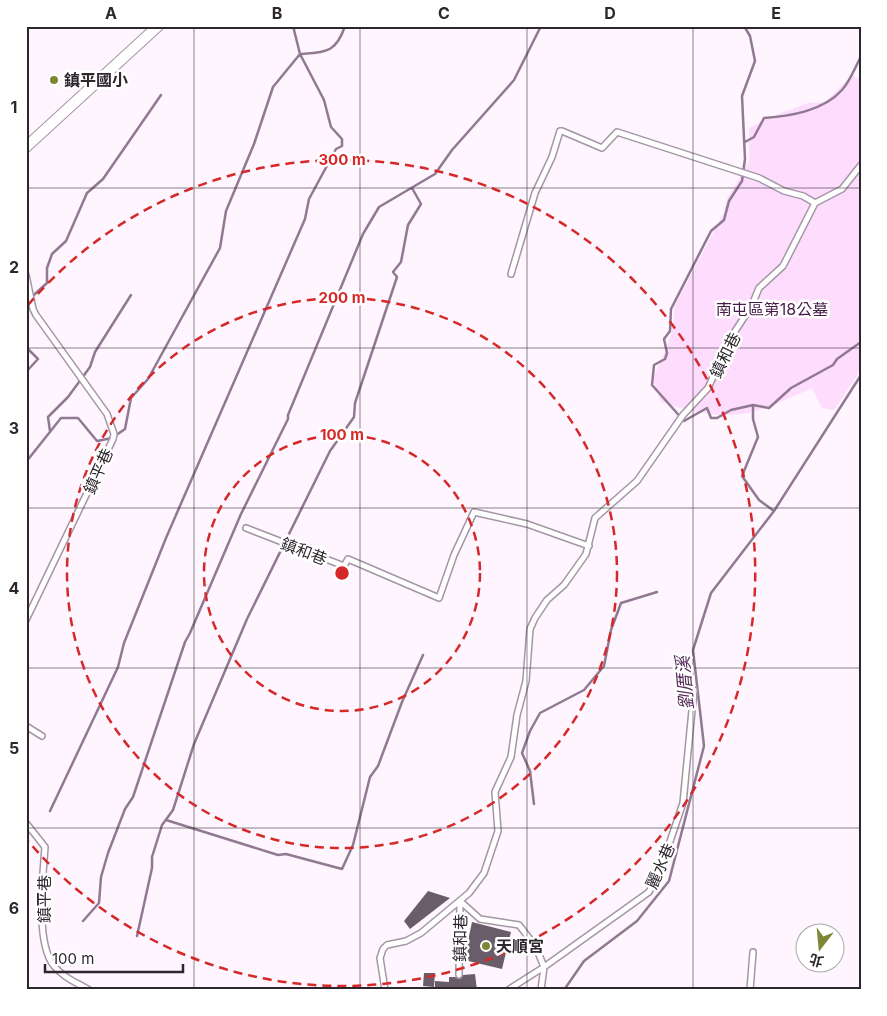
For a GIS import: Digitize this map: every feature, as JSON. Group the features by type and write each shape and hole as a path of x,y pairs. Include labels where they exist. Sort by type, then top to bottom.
{"street":[{"path":"26,147 158,26"}],"lane":[{"path":"511,274 536,193 552,157 560,131 602,148 617,132 759,178 784,191 803,196 815,203 842,189 861,165"},
{"name":"鎮和巷","path":"385,990 380,958 383,949 421,933 469,893 484,873 498,831 495,792 511,757 517,715 526,681 530,629 541,608 570,578 589,546 596,518 637,481 683,415 708,388 732,336 752,305 759,288 780,270 786,261 815,203"},
{"name":"鎮平巷","path":"26,275 33,309 107,414 114,434 102,463 26,620"},
{"name":"鎮和巷","path":"246,528 344,566 348,559 439,598 454,554 474,512 527,524 589,546"},
{"name":"麗水巷","path":"544,967 650,892 662,865 683,803 694,690"},
{"path":"26,726 42,736"},
{"name":"鎮平巷","path":"26,823 45,847 41,904 47,956 67,978 89,990"},
{"name":"鎮和巷","path":"460,901 480,919 519,925 536,947 544,967"},
{"name":"鎮和巷","path":"459,975 460,901"},
{"path":"750,990 753,952"},
{"path":"508,990 544,967"},
{"path":"540,990 544,977 544,967"}],"green space":[{"name":"南屯區第18公墓","path":"853,75 856,79 861,75 861,370 834,410 822,408 812,388 784,401 743,414 708,414 661,402 653,379 671,335 674,307 724,212 727,199 749,162 749,128 770,117 808,103 825,102"}],"building":[{"path":"428,891 450,898 410,929 404,921"},
{"name":"天順宮","path":"472,922 511,932 502,969 464,960"},
{"path":"424,973 435,973 434,987 423,986"},
{"path":"475,974 477,990 435,990 435,981 449,982 449,977 459,979 463,975"}],"waterway":[{"path":"50,811 118,667 124,643 166,538 305,219 309,199 336,149 342,146 342,139 331,127 324,100 300,54 293,26"},
{"path":"26,462 61,418 78,418 97,441 112,438 125,429 131,398 148,379 220,248 226,211 254,144 273,87 300,54 317,53 334,46 342,35 345,26"},
{"path":"83,921 99,903 101,877 108,853 125,809 133,797 185,642 241,514 288,419 288,415 363,234 379,207 435,174 452,150 514,80 541,26"},
{"path":"744,26 750,36 755,61 742,96 745,159 742,181 729,201 724,220 711,231 671,309 670,331 664,339 667,353 665,359 654,365 652,385 684,421 707,408 711,418 717,418 731,410 753,405"},
{"path":"745,142 754,137 764,118 796,114 826,103 842,90 848,82 861,56"},
{"path":"26,302 47,283 47,268 52,254 66,241 87,193 103,179 161,95"},
{"path":"137,936 152,868 152,857 162,825 173,810 194,744 247,619 330,451 354,417 355,403 397,277 393,272 401,262 408,225 421,204 412,188"},
{"path":"50,431 48,417 68,397 90,367 95,352 131,295"},
{"path":"774,511 759,500 742,476 758,437 753,419 753,405 769,408 791,388 833,365 837,359 861,342"},
{"path":"26,347 38,359 26,372"},
{"name":"劉厝溪","path":"564,990 584,961 637,921 669,881 704,746 693,650 711,593 774,511 861,375"},
{"path":"534,804 530,771 522,753 530,731 540,713 584,690 604,666 611,630 621,603 657,592"},
{"path":"166,820 278,855 286,854 342,869 353,845 370,777 378,766 402,702 423,655"}],"place":[{"name":"鎮平國小","path":"54,80"},
{"name":"天順宮","path":"486,946"}]}
